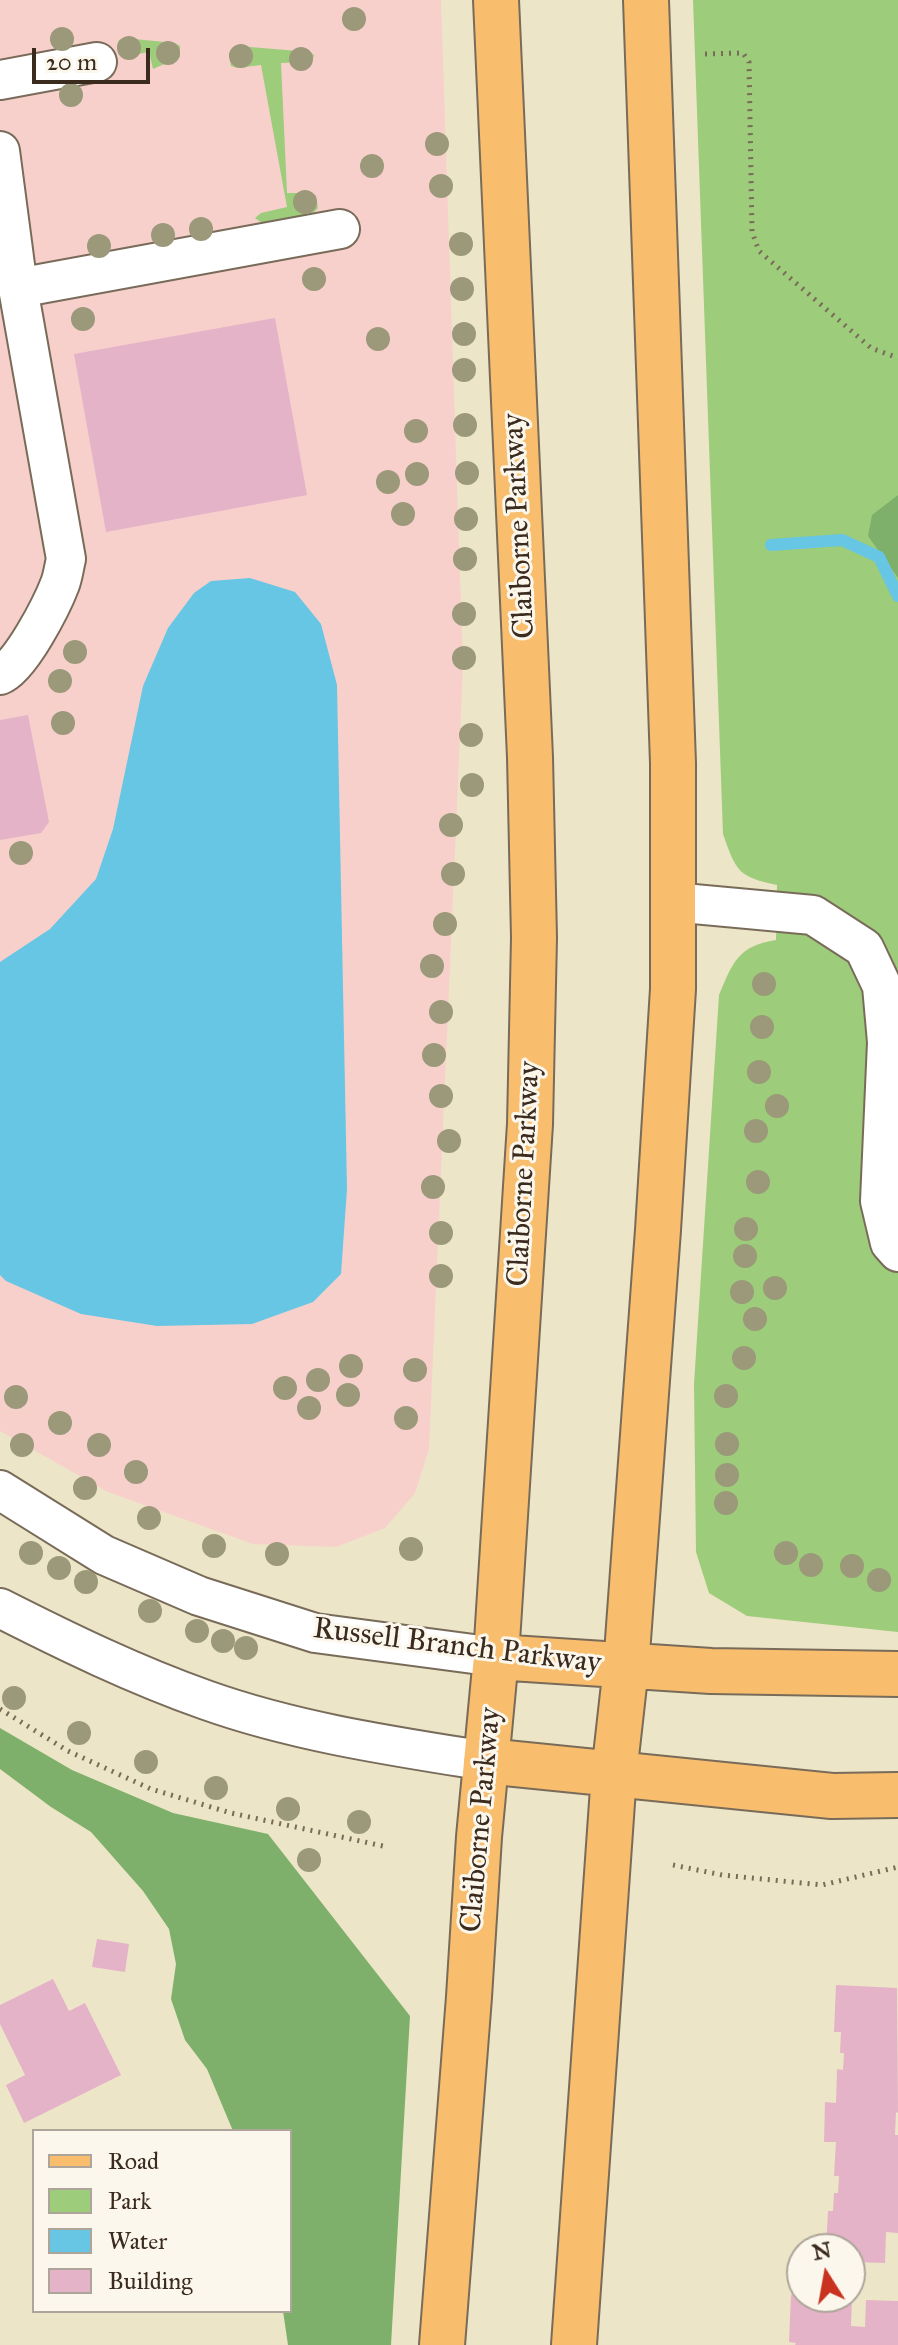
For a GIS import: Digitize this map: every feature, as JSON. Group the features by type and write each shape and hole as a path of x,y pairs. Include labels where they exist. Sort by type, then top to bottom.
{"main road":[{"name":"Claiborne Parkway","path":"442,2345 496,1657 530,1124 534,938 529,726 496,0"},
{"path":"574,2345 671,1019 673,763 646,0"},
{"name":"Russell Branch Parkway","path":"496,1657 626,1667 898,1674"},
{"path":"486,1761 832,1796 898,1795"}],"street":[{"path":"0,80 97,62"},
{"path":"0,151 18,288 66,559 61,583 19,659 0,675"},
{"path":"18,288 340,229"},
{"path":"672,902 813,915 864,948 882,986 887,1042 880,1201 890,1243 898,1252"},
{"name":"Russell Branch Parkway","path":"0,1490 104,1555 199,1596 315,1633 496,1657"},
{"path":"0,1608 96,1657 208,1701 330,1734 486,1761"}],"path":[{"path":"705,54 743,53 749,62 752,232 759,251 871,348 898,358"},
{"path":"0,1709 68,1751 151,1789 231,1813 383,1846"},
{"path":"673,1865 722,1875 822,1885 898,1867"}],"shaded area":[{"path":"0,0 441,0 463,666 429,1449 415,1493 385,1528 336,1547 253,1544 108,1492 0,1431"}],"green space":[{"path":"693,0 898,0 898,1632 747,1616 709,1593 696,1552 694,1384 719,995 738,957 753,946 776,940 777,885 754,879 740,870 723,834"},
{"path":"124,38 175,43 180,46 180,57 153,69 149,52 120,55 117,45"},
{"path":"238,46 310,52 314,55 308,62 281,63 287,193 311,193 316,196 318,208 313,213 262,223 255,218 261,213 287,207 261,65 231,66 229,52"},
{"path":"898,495 898,578 868,536 872,515"},
{"path":"0,1728 72,1770 173,1813 268,1834 410,2016 391,2345 288,2345 283,2313 292,2313 292,2129 232,2129 207,2069 185,2040 171,1999 176,1964 169,1929 143,1891 91,1832 0,1769"}],"water":[{"path":"250,578 295,592 321,624 337,685 347,1189 341,1274 313,1302 252,1324 157,1326 81,1314 6,1281 0,1275 0,962 50,929 96,879 113,829 143,686 168,628 194,593 211,581"}],"building":[{"path":"275,318 307,495 106,532 74,354"},
{"path":"28,715 49,822 41,833 0,840 0,720"},
{"path":"97,1939 129,1944 125,1972 92,1967"},
{"path":"53,1979 69,2011 85,2003 121,2075 24,2123 6,2085 25,2075 0,2024 0,2005"},
{"path":"836,1985 897,1988 898,2113 895,2135 898,2135 898,2233 886,2232 885,2263 866,2262 866,2233 827,2233 828,2211 833,2211 839,2176 834,2176 836,2142 824,2142 825,2102 836,2103 837,2069 843,2070 844,2053 840,2053 841,2032 834,2032"},
{"path":"866,2300 898,2301 898,2345 795,2345 789,2342 790,2313 851,2313 851,2326 865,2327"}],"waterway":[{"path":"771,545 842,540 879,557 898,596"}]}
